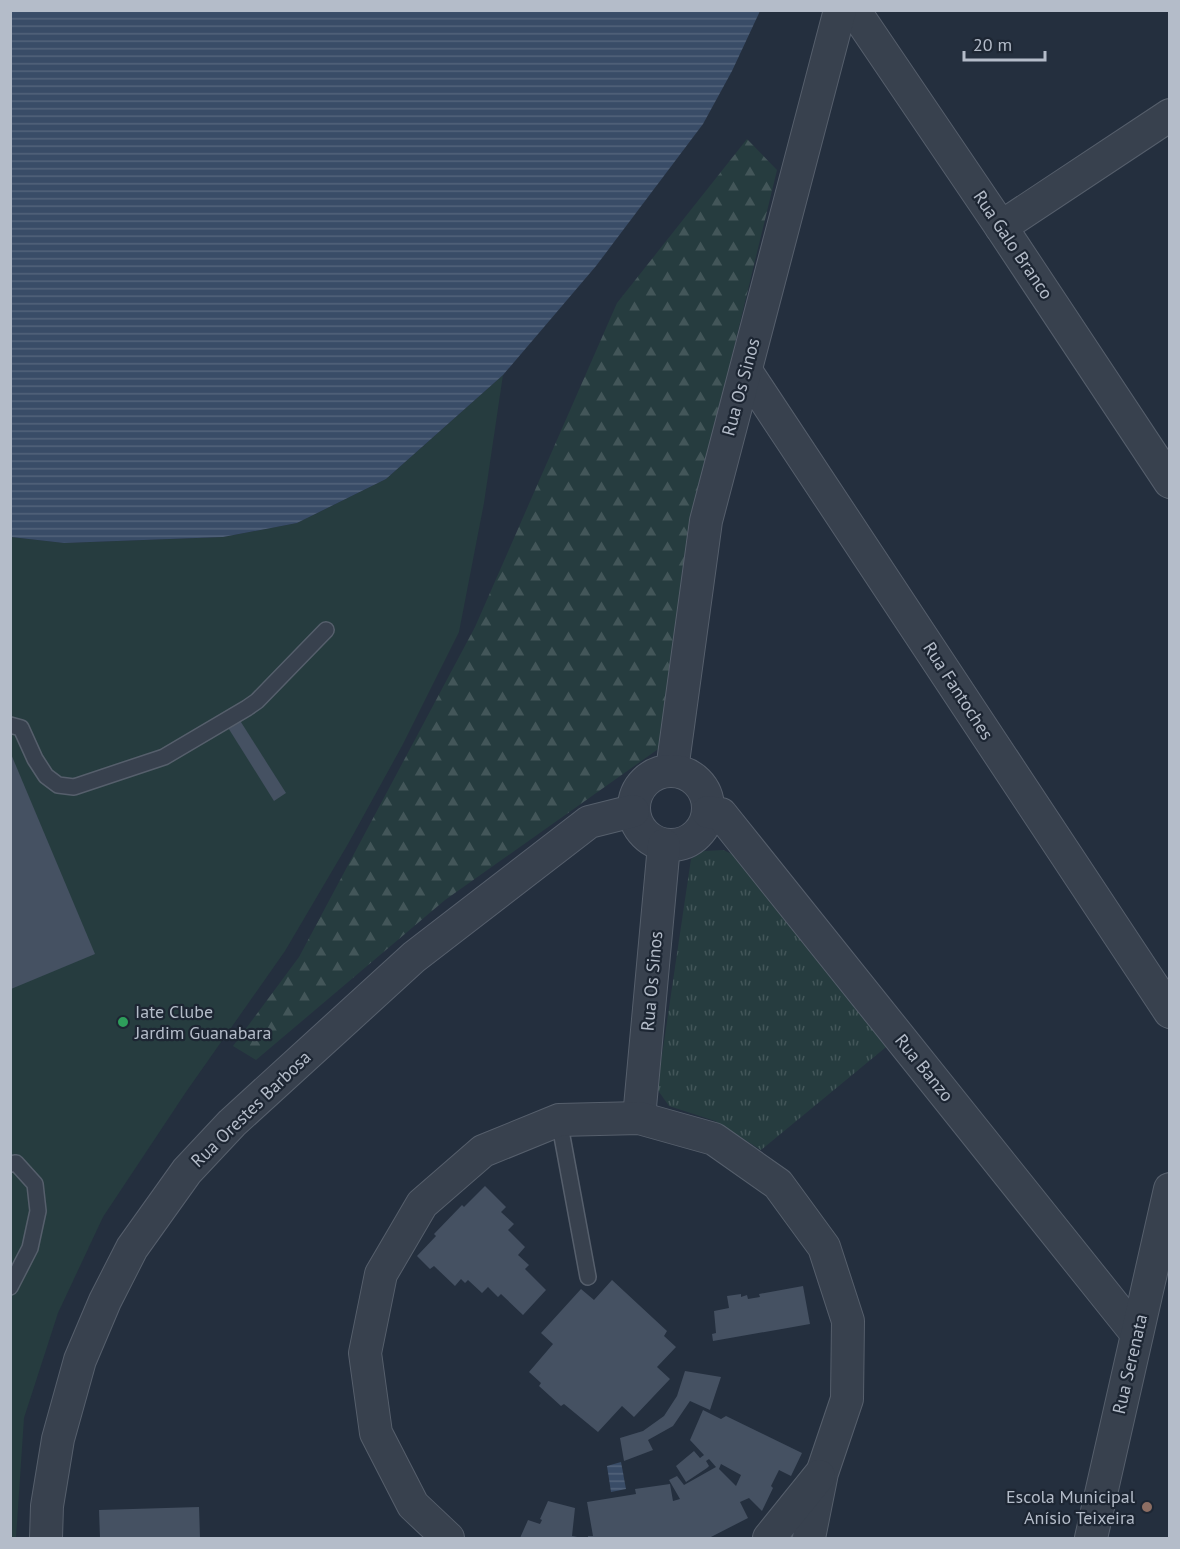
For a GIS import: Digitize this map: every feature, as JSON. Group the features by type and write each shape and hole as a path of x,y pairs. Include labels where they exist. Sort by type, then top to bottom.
{"street":[{"name":"Rua Os Sinos","path":"672,770 706,521 840,10"},
{"name":"Rua Galo Branco","path":"854,10 1170,482"},
{"path":"1001,227 1170,115"},
{"name":"Rua Fantoches","path":"746,371 1170,1012"},
{"path":"672,770 695,779 703,788 708,812 705,824 693,838 676,845 664,845 652,841 636,823 633,811 634,798 639,787 648,778 659,772 672,770"},
{"name":"Rua Orestes Barbosa","path":"46,1539 47,1506 58,1438 80,1360 105,1301 132,1248 187,1171 232,1123 414,957 589,822 633,811"},
{"name":"Rua Banzo","path":"708,812 721,814 1136,1333"},
{"name":"Rua Os Sinos","path":"639,1118 664,845"},
{"path":"448,1539 413,1505 376,1433 365,1353 381,1274 422,1204 483,1151 559,1120 639,1118 714,1139 778,1184 824,1247 848,1321 847,1399 822,1473 809,1539"},
{"name":"Rua Serenata","path":"1091,1539 1170,1189"},
{"path":"770,1539 822,1473"}],"lane":[{"path":"10,725 21,728 25,733 46,776 58,785 74,788 164,757 247,708 257,701 326,630"},
{"path":"559,1120 588,1277"},
{"path":"10,1164 15,1163 35,1184 38,1211 30,1248 10,1287"}],"green space":[{"path":"747,139 777,170 691,525 671,740 445,900 256,1060 233,1046 299,957 475,627 617,303"},
{"name":"Iate Clube Jardim Guanabara","path":"503,375 484,503 459,632 402,746 285,951 186,1092 103,1217 58,1313 24,1418 16,1538 11,1538 11,537 64,543 223,537 297,523 386,479"},
{"path":"723,850 739,857 891,1043 761,1150 715,1121 669,1106 657,1089 691,859 704,851"}],"water":[{"path":"11,10 760,11 732,71 703,124 596,266 503,375 386,479 297,523 223,537 64,543 11,537"},
{"path":"621,1462 626,1489 611,1492 607,1466"}],"building":[{"path":"239,719 286,793 274,801 227,726"},
{"path":"11,754 95,954 11,989"},
{"path":"485,1186 506,1207 501,1212 514,1224 508,1230 525,1247 518,1255 529,1265 525,1269 546,1290 523,1315 501,1294 498,1297 488,1287 482,1293 468,1280 465,1283 461,1279 455,1286 434,1266 430,1269 417,1256 436,1236 434,1234 462,1205 464,1207"},
{"path":"612,1280 667,1331 664,1336 676,1347 657,1367 670,1379 634,1417 622,1406 598,1432 564,1404 561,1406 539,1386 541,1383 529,1372 553,1344 541,1333 581,1289 594,1300"},
{"path":"803,1286 810,1324 713,1341 712,1334 716,1333 714,1311 729,1308 727,1296 741,1294 741,1297 747,1295 748,1299 760,1297 759,1294"},
{"path":"685,1371 721,1377 710,1410 690,1401 673,1426 648,1440 653,1450 624,1461 620,1438 643,1431 664,1416 677,1396"},
{"path":"703,1410 721,1419 726,1416 802,1453 791,1476 779,1470 762,1511 749,1498 740,1502 748,1518 709,1538 588,1538 588,1536 593,1536 587,1502 636,1494 635,1489 670,1484 673,1501 680,1499 669,1480 677,1476 684,1485 716,1467 709,1459 706,1461 709,1466 707,1468 686,1482 676,1466 694,1451 700,1458 704,1455 690,1440","holes":["721,1464 741,1475 736,1486 719,1469"]},
{"path":"548,1501 575,1508 572,1536 583,1538 520,1538 528,1520 540,1524"},
{"path":"199,1507 200,1538 100,1538 99,1510"}],"place":[{"name":"Iate Clube Jardim Guanabara","path":"123,1022"},
{"name":"Escola Municipal Anísio Teixeira","path":"1147,1507"}]}
